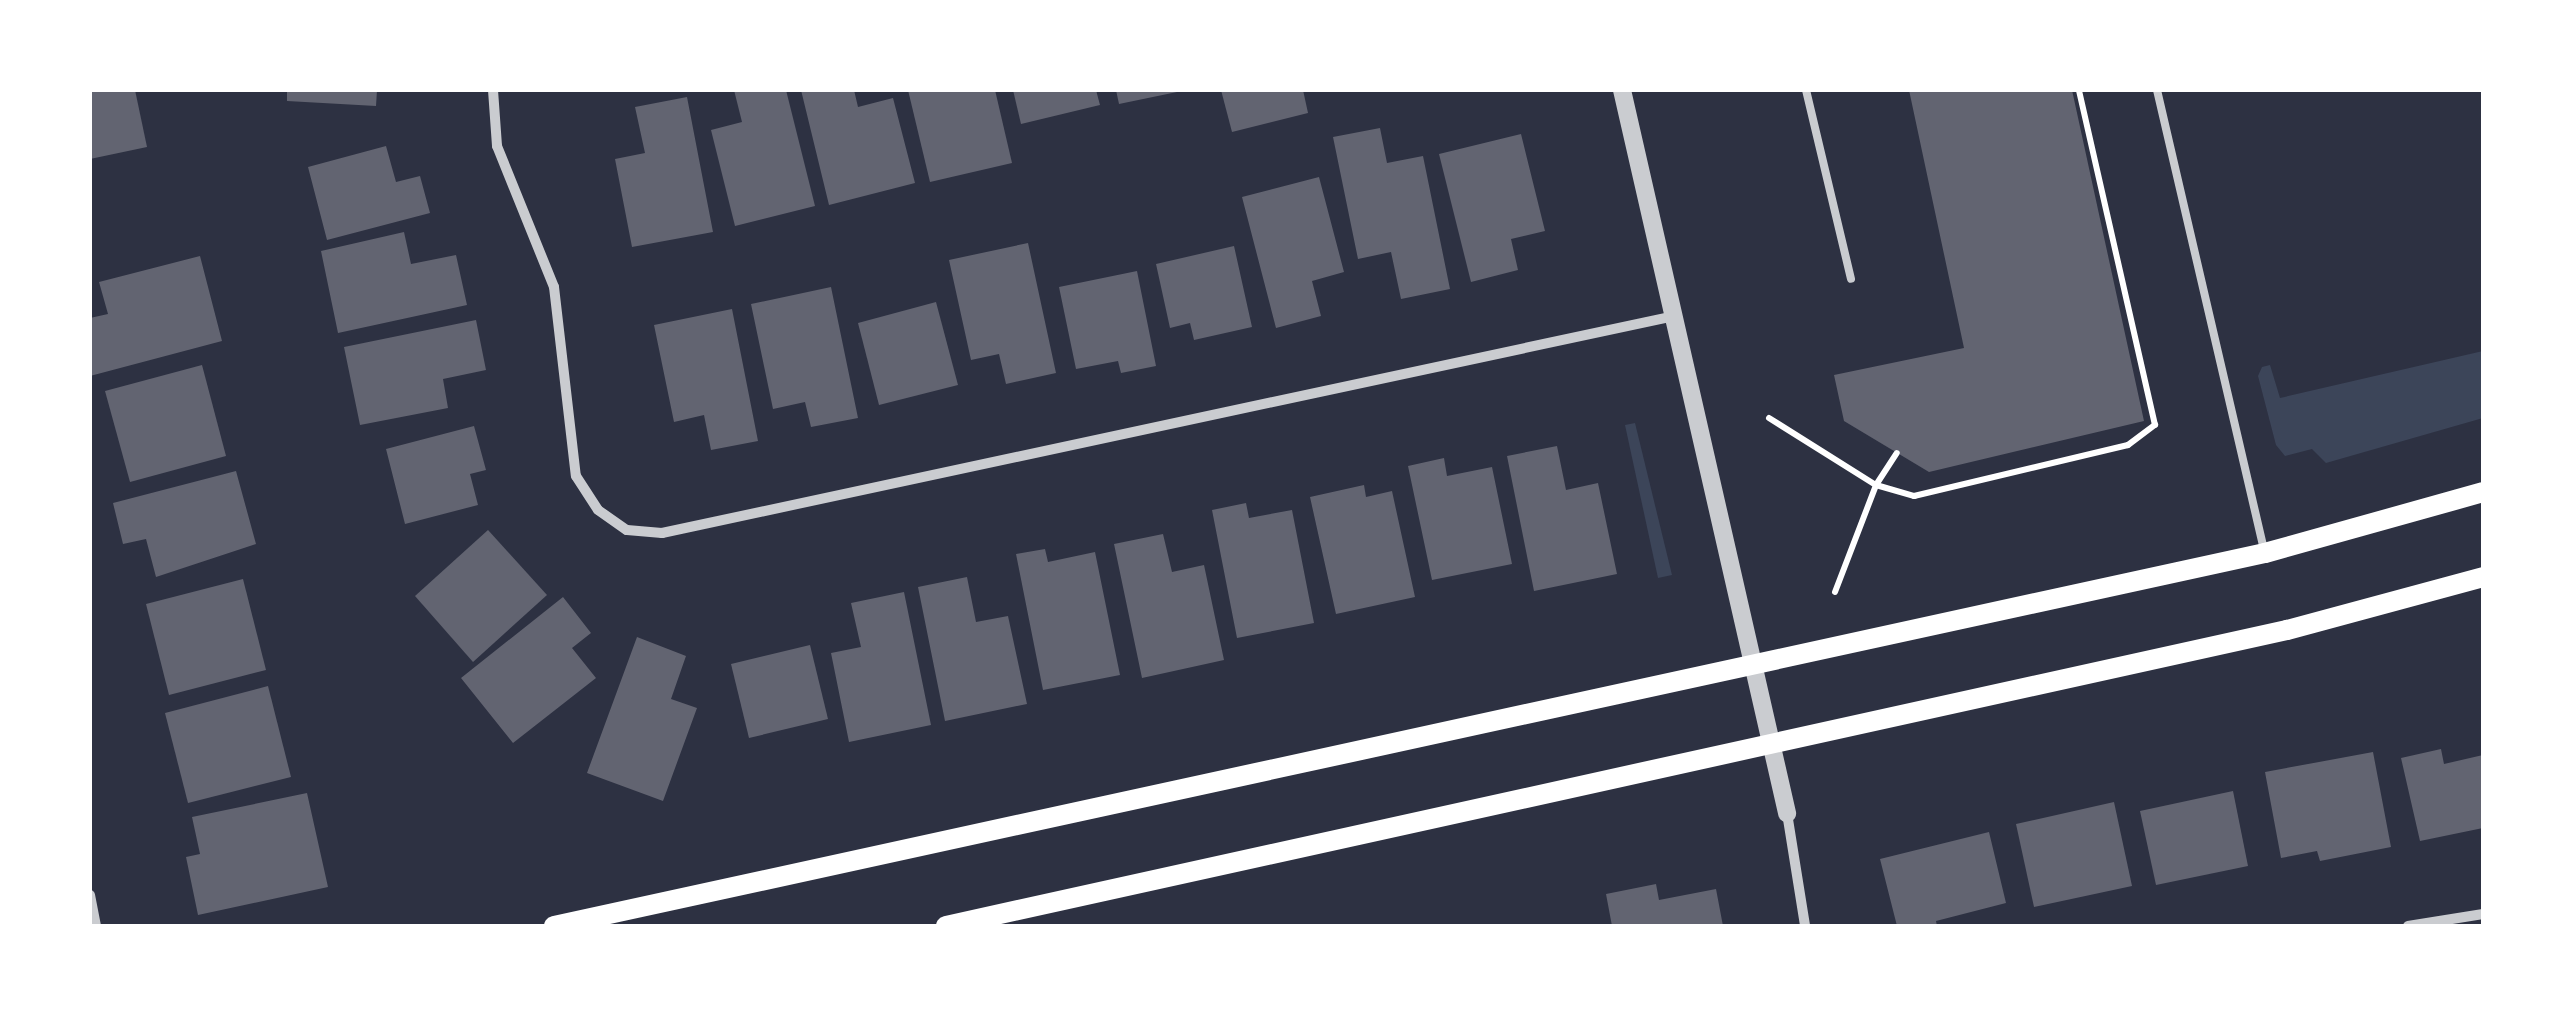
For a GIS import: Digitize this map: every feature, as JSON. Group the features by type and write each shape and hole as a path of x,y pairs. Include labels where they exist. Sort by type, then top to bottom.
{"main road":[{"path":"554,926 2266,553 2483,492"},
{"path":"946,926 1770,748 2288,630 2483,577"}],"street":[{"path":"492,90 496,146 554,287 576,476 598,510 627,530 662,533 1675,316"},
{"path":"1622,90 1787,814 1805,926"},
{"path":"90,895 96,926"},
{"path":"2408,926 2483,914"}],"lane":[{"path":"1806,90 1851,279"},
{"path":"2157,90 2266,553"}],"path":[{"path":"1769,418 1876,485 1914,496 2128,445 2155,425 2079,90"},
{"path":"1835,592 1876,485 1896,453"}],"shaded area":[{"path":"2483,351 2483,418 2326,463 2312,449 2285,456 2276,445 2258,376 2262,367 2270,365 2280,398"},
{"path":"1635,423 1672,575 1658,578 1625,425"}],"building":[{"path":"90,90 135,90 147,147 90,159"},
{"path":"287,90 377,90 376,106 287,101"},
{"path":"734,90 786,90 815,206 735,226 711,130 742,122"},
{"path":"801,90 854,90 858,107 893,98 915,183 829,205"},
{"path":"908,90 995,90 1012,163 930,182"},
{"path":"1013,90 1096,90 1100,105 1021,124"},
{"path":"1116,90 1176,90 1177,92 1119,104"},
{"path":"1221,90 1303,90 1308,113 1232,132"},
{"path":"1909,90 2072,90 2144,421 1929,472 1844,421 1834,375 1964,348"},
{"path":"687,97 713,232 632,247 615,159 645,153 635,107"},
{"path":"1380,128 1387,163 1423,156 1450,289 1401,299 1391,252 1358,259 1333,137"},
{"path":"1521,134 1545,231 1511,239 1518,270 1471,282 1439,154"},
{"path":"386,146 396,182 420,176 430,213 327,240 308,167"},
{"path":"1319,177 1344,272 1312,281 1321,316 1276,328 1242,197"},
{"path":"404,232 411,264 456,255 467,305 338,333 321,251"},
{"path":"1028,243 1056,373 1006,384 999,354 971,360 949,260"},
{"path":"1234,246 1252,327 1194,340 1190,323 1170,328 1156,264"},
{"path":"200,256 222,341 90,376 90,318 108,314 99,282"},
{"path":"1137,271 1156,366 1121,373 1118,361 1076,369 1059,287"},
{"path":"831,287 858,418 811,427 805,402 773,409 751,304"},
{"path":"936,302 958,385 879,405 858,323"},
{"path":"732,309 758,441 711,450 704,415 674,422 654,325"},
{"path":"476,320 486,370 443,379 448,408 360,425 344,347"},
{"path":"202,365 226,456 130,482 105,391"},
{"path":"474,426 486,470 470,474 478,505 405,524 386,449"},
{"path":"1557,446 1566,490 1598,483 1617,574 1534,591 1507,456"},
{"path":"1444,458 1447,476 1492,467 1512,564 1432,580 1408,466"},
{"path":"236,471 256,544 156,577 146,539 123,544 113,503"},
{"path":"1364,485 1366,497 1392,491 1415,597 1336,614 1310,497"},
{"path":"1246,503 1249,518 1292,510 1314,623 1237,638 1212,510"},
{"path":"488,530 547,595 473,662 415,596"},
{"path":"1163,534 1172,572 1204,565 1224,660 1142,678 1114,544"},
{"path":"1045,549 1048,562 1095,552 1120,675 1043,690 1016,554"},
{"path":"967,577 976,622 1008,616 1027,704 945,721 918,587"},
{"path":"243,579 266,670 169,695 146,604"},
{"path":"904,592 931,725 849,742 831,653 861,647 851,603"},
{"path":"563,597 591,633 572,648 596,678 513,743 461,678"},
{"path":"637,637 686,656 671,699 697,708 663,801 587,773"},
{"path":"810,645 828,719 749,738 731,664"},
{"path":"268,686 291,777 188,803 165,713"},
{"path":"2441,749 2444,764 2483,755 2483,828 2420,841 2401,758"},
{"path":"2373,752 2391,847 2320,861 2317,851 2281,858 2265,772"},
{"path":"2233,791 2248,866 2156,885 2140,811"},
{"path":"307,793 328,887 198,915 186,857 200,854 192,817"},
{"path":"2114,802 2132,886 2034,907 2016,824"},
{"path":"1989,832 2006,903 1936,921 1937,926 1897,926 1880,859"},
{"path":"1656,884 1659,900 1716,889 1723,926 1612,926 1606,894"}]}
